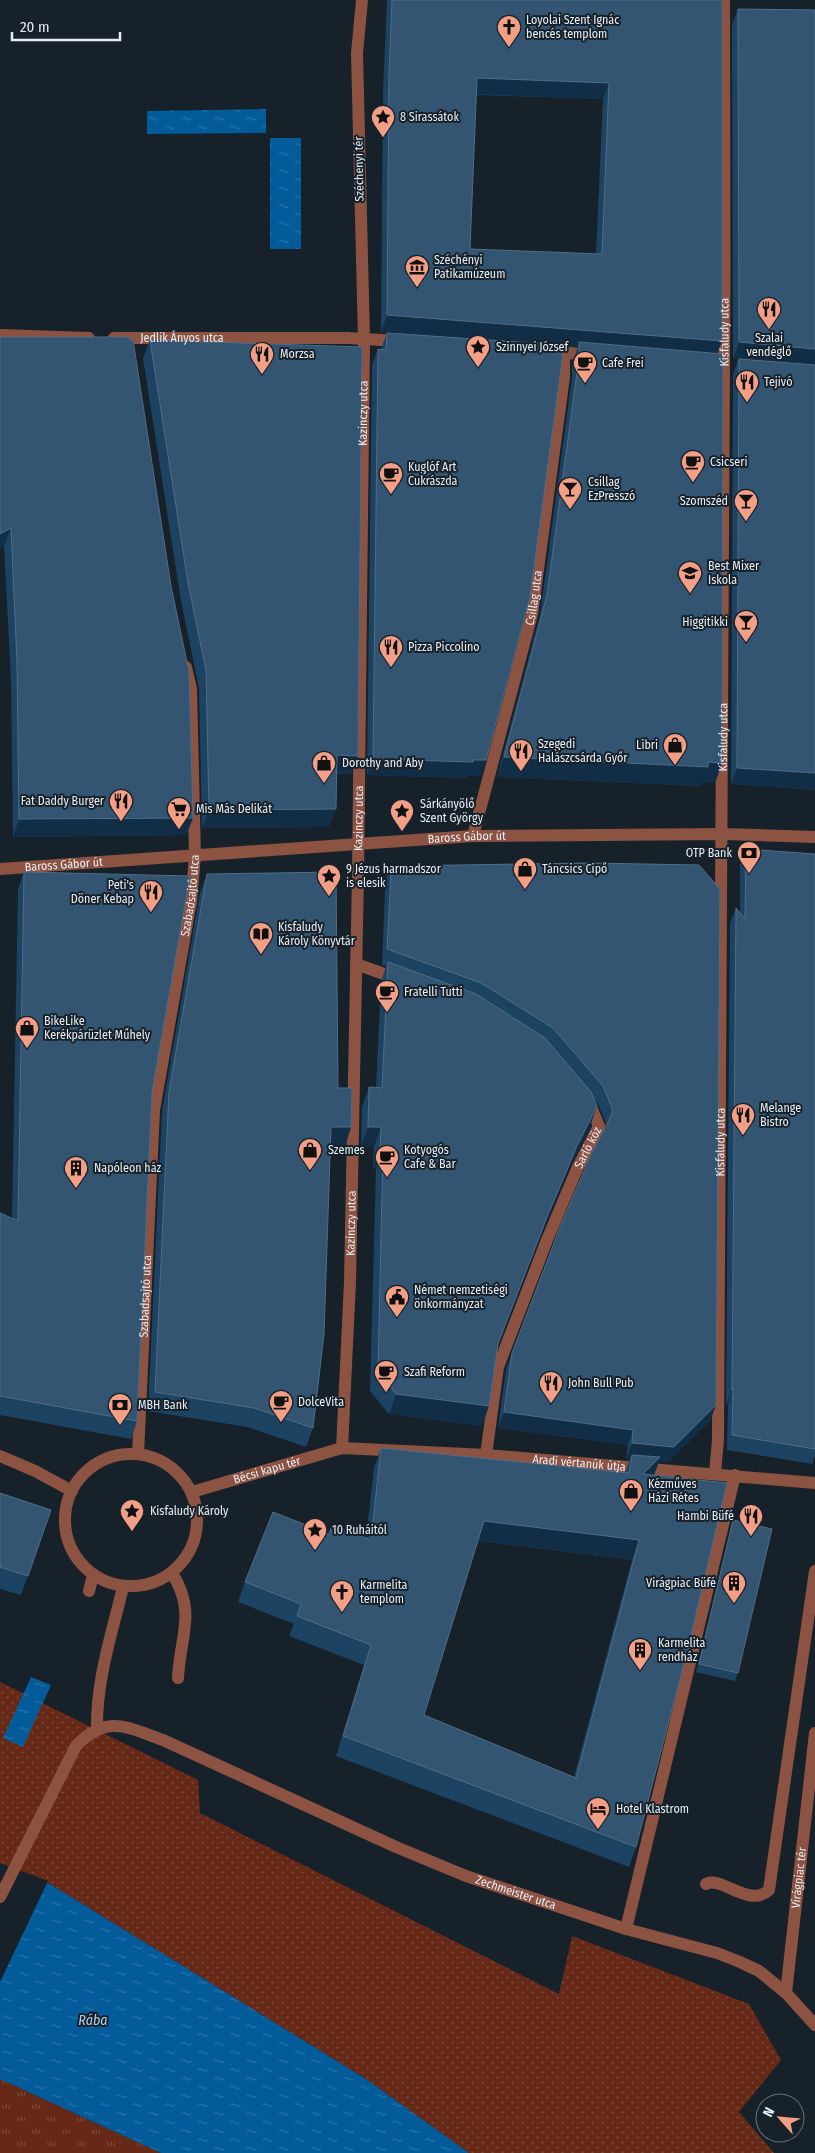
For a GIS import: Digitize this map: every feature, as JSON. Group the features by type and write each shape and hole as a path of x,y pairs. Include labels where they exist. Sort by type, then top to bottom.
{"street":[{"name":"Széchenyi tér","path":"362,0 357,53 364,339"},
{"name":"Kisfaludy utca","path":"715,1473 718,1420 723,834 730,368 724,0"},
{"name":"Jedlik Ányos utca","path":"0,335 132,344 364,339 411,342"},
{"name":"Kazinczy utca","path":"342,1448 350,1282 364,339"},
{"path":"535,351 604,356"},
{"name":"Csillag utca","path":"473,836 532,614 564,376 564,352"},
{"path":"710,366 730,368"},
{"name":"Szabadsajtó utca","path":"138,1454 154,1110 191,901 195,856 191,688 183,650"},
{"name":"Baross Gábor út","path":"0,869 195,856 358,842 473,836 723,834 815,837"},
{"path":"356,964 410,983"},
{"name":"Sarló köz","path":"486,1455 498,1367 547,1240 577,1169 599,1126 591,1108 579,1094"},
{"name":"Aradi vértanúk útja","path":"342,1448 486,1455 815,1483"},
{"name":"Bécsi kapu tér","path":"192,1492 342,1448"},
{"path":"138,1454 170,1466 179,1474 192,1492 198,1514 196,1537 187,1557 172,1572 154,1583 123,1587 93,1575 78,1561 69,1543 65,1522 68,1501 72,1491 85,1473 94,1466 115,1456 138,1454"},
{"path":"0,1456 72,1491"},
{"path":"626,1929 735,1475"},
{"path":"172,1572 181,1587 186,1603 185,1638 179,1657 178,1678"},
{"path":"706,1884 713,1883 751,1896 758,1896 769,1890 815,1572"},
{"path":"89,1590 93,1575"},
{"path":"0,1898 76,1746 97,1728 96,1712 99,1692 123,1587"},
{"name":"Zechmeister utca","path":"97,1728 110,1725 124,1726 163,1740 396,1847 466,1876 626,1929 717,1953 740,1962 759,1971 786,1992 815,2025"},
{"name":"Virágpiac tér","path":"786,1992 815,1733"}],"green space":[{"path":"0,1682 198,1780 200,1813 559,1994 572,1936 749,2004 781,2060 739,2112 755,2131 755,2143 765,2143 774,2153 469,2153 366,2079 50,1884 0,1865"},
{"path":"0,2079 161,2153 0,2153"}],"water":[{"path":"266,109 266,133 147,134 147,111"},
{"path":"270,138 301,138 301,249 270,249"},
{"path":"31,1677 51,1685 23,1747 3,1738"},
{"name":"Rába","path":"0,1865 50,1884 366,2079 469,2153 161,2153 0,2079"}],"pier":[{"path":"0,1863 48,1881 0,1982"}],"building":[{"path":"392,0 722,0 722,341 387,315 389,75","holes":["477,78 609,83 602,254 470,249"]},
{"path":"738,9 815,10 815,349 739,342"},
{"path":"387,333 562,345 562,361 530,597 486,760 473,760 473,762 373,759 378,349 386,350"},
{"path":"0,337 129,337 130,340 133,340 171,586 189,672 193,818 19,819 17,662 11,528 0,534"},
{"path":"150,340 362,347 358,756 337,755 336,809 209,810 206,670 188,583"},
{"path":"579,342 723,354 722,763 708,762 708,767 504,757 547,595 579,358"},
{"path":"739,359 815,365 815,773 737,768"},
{"path":"746,849 815,854 815,1449 732,1435 736,908 745,919"},
{"path":"589,863 699,865 720,889 716,1405 674,1447 632,1443 633,1430 504,1412 512,1353 560,1227 590,1157 612,1114 612,1108 603,1086 553,1028 481,983 387,949 391,874 402,874 391,866"},
{"path":"24,872 190,876 152,1092 137,1421 0,1396 0,1213 18,1221"},
{"path":"336,872 338,1088 352,1088 351,1127 331,1127 324,1334 313,1428 254,1408 155,1392 169,1092 207,874"},
{"path":"388,962 476,994 545,1038 591,1092 597,1106 577,1146 547,1217 498,1344 489,1406 396,1394 378,1371 383,1150 380,1149 381,1127 368,1127 369,1087 382,1088"},
{"name":"Karmelita rendház","path":"381,1448 629,1473 632,1455 660,1457 643,1474 727,1483 688,1648 636,1847 343,1736 371,1645 297,1616 301,1604 245,1582 273,1512 329,1534 332,1525 371,1540","holes":["484,1521 639,1540 576,1778 424,1715"]},
{"path":"0,1493 51,1510 28,1576 0,1567"},
{"name":"Virágpiac Büfé","path":"733,1520 772,1529 738,1673 699,1664"}],"place":[{"name":"Loyolai Szent Ignác bencés templom","path":"509,48"},
{"name":"8 Sirassátok","path":"383,138"},
{"name":"Széchényi Patikamúzeum","path":"417,288"},
{"name":"Szalai vendéglő","path":"769,330"},
{"name":"Szinnyei József","path":"478,368"},
{"name":"Morzsa","path":"262,375"},
{"name":"Cafe Frei","path":"585,384"},
{"name":"Tejivó","path":"747,403"},
{"name":"Csicseri","path":"693,483"},
{"name":"Kuglóf Art Cukrászda","path":"391,495"},
{"name":"Csillag EzPresszó","path":"570,510"},
{"name":"Szomszéd","path":"746,522"},
{"name":"Best Mixer Iskola","path":"690,594"},
{"name":"Higgitikki","path":"746,643"},
{"name":"Pizza Piccolino","path":"391,668"},
{"name":"Libri","path":"675,766"},
{"name":"Szegedi Halászcsárda Győr","path":"521,772"},
{"name":"Dorothy and Aby","path":"324,784"},
{"name":"Fat Daddy Burger","path":"121,822"},
{"name":"Mis Más Delikát","path":"179,830"},
{"name":"Sárkányölő Szent György","path":"402,832"},
{"name":"OTP Bank","path":"749,874"},
{"name":"Táncsics Cipő","path":"525,890"},
{"name":"9 Jézus harmadszor is elesik","path":"329,897"},
{"name":"Peti's Döner Kebap","path":"151,913"},
{"name":"Kisfaludy Károly Könyvtár","path":"261,955"},
{"name":"Fratelli Tutti","path":"387,1013"},
{"name":"BikeLike Kerékpárüzlet Műhely","path":"27,1049"},
{"name":"Melange Bistro","path":"743,1136"},
{"name":"Szemes","path":"310,1171"},
{"name":"Kotyogós Cafe & Bar","path":"387,1178"},
{"name":"Napóleon ház","path":"76,1189"},
{"name":"Német nemzetiségi önkormányzat","path":"397,1318"},
{"name":"Szafi Reform","path":"386,1393"},
{"name":"John Bull Pub","path":"551,1404"},
{"name":"DolceVita","path":"281,1423"},
{"name":"MBH Bank","path":"120,1426"},
{"name":"Kézműves Házi Rétes","path":"631,1512"},
{"name":"Kisfaludy Károly","path":"132,1532"},
{"name":"Hambi Büfé","path":"751,1537"},
{"name":"10 Ruháitól","path":"315,1551"},
{"name":"Virágpiac Büfé","path":"734,1604"},
{"name":"Karmelita templom","path":"342,1613"},
{"name":"Karmelita rendház","path":"640,1671"},
{"name":"Hotel Klastrom","path":"598,1830"}]}
